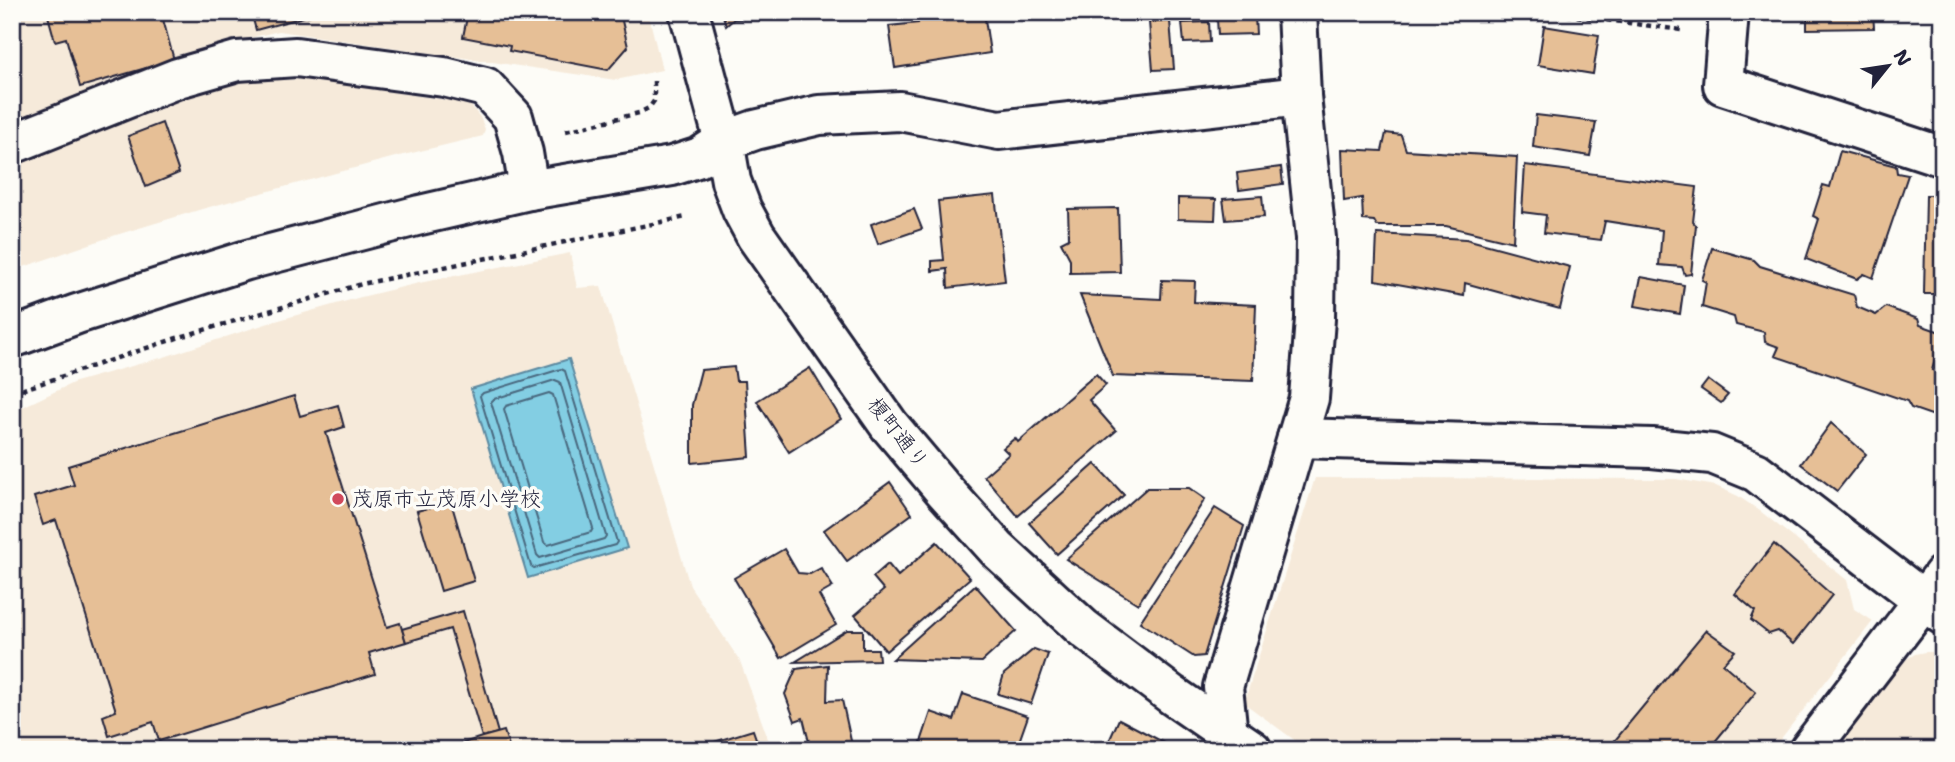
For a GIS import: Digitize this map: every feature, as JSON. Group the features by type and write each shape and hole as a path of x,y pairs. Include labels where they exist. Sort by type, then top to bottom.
{"street":[{"name":"榎町通り","path":"689,12 724,141 731,181 742,210 756,236 889,425 997,549 1083,628 1235,745"},
{"path":"1235,745 1223,687 1309,398 1315,319 1316,238 1301,96 1297,12"},
{"path":"1728,24 1723,85 1943,157"},
{"path":"12,144 190,75 237,61 296,57 444,77 485,87 513,117 529,190"},
{"path":"12,338 77,314 247,260 529,190 672,166 700,157 724,141 755,130 819,115 900,111 999,130 1301,96"},
{"path":"1297,438 1651,448 1712,454 1756,472 1936,597 1809,750"}],"path":[{"path":"1547,12 1728,24"},
{"path":"563,131 639,113 649,108 654,101 654,81"},
{"path":"12,393 180,337 362,284 686,217"}],"shaded area":[{"path":"12,12 648,12 662,70 616,80 279,31 178,55 12,121"},
{"path":"305,79 460,102 471,106 480,117 485,129 483,136 202,209 12,271 12,167 199,93 242,81"},
{"name":"茂原市立茂原小学校","path":"570,253 577,288 601,286 690,586 740,661 772,750 12,750 12,412 75,382 272,322 419,283"},
{"path":"1315,478 1676,479 1716,486 1738,496 1760,511 1847,580 1854,609 1873,621 1772,750 1308,750 1244,703"},
{"path":"1925,652 1935,652 1943,657 1943,750 1835,750 1905,660"}],"water":[{"path":"569,359 627,548 528,578 471,389"}],"building":[{"path":"47,12 161,12 174,60 80,87 66,38 55,41"},
{"path":"251,12 322,12 256,30"},
{"path":"468,12 620,12 628,47 608,70 509,51 510,46 463,37"},
{"path":"722,12 900,12 900,16 734,19 726,26"},
{"path":"916,12 984,12 990,53 895,68 889,26 918,23"},
{"path":"1000,12 1033,12 1033,15 1000,18"},
{"path":"1807,12 1873,12 1874,28 1807,29"},
{"path":"1255,17 1256,34 1218,35 1217,19"},
{"path":"1170,21 1174,69 1153,70 1149,22"},
{"path":"1209,22 1210,42 1184,43 1182,23"},
{"path":"1544,26 1599,35 1593,74 1538,65"},
{"path":"1536,115 1596,122 1590,156 1533,147"},
{"path":"162,123 179,173 146,187 128,136"},
{"path":"1386,133 1401,135 1406,150 1517,157 1513,242 1446,226 1377,226 1374,221 1363,220 1362,198 1344,201 1342,149 1382,151"},
{"path":"1840,151 1896,166 1897,173 1908,175 1873,278 1864,274 1857,279 1806,259 1819,219 1813,216 1823,185 1830,187"},
{"path":"1525,165 1697,187 1691,274 1685,275 1682,267 1659,265 1662,230 1605,221 1601,240 1544,233 1546,215 1522,212"},
{"path":"1281,167 1283,184 1239,190 1237,173"},
{"path":"995,195 1005,281 948,288 947,269 932,271 932,261 944,260 938,201"},
{"path":"1926,195 1943,195 1943,294 1924,294"},
{"path":"1262,196 1264,217 1226,220 1223,199"},
{"path":"1178,198 1216,199 1215,220 1178,219"},
{"path":"1118,208 1120,272 1070,273 1070,259 1061,242 1069,238 1068,209"},
{"path":"914,209 922,229 878,244 871,224"},
{"path":"1377,234 1466,239 1570,267 1560,309 1465,283 1464,296 1375,280"},
{"path":"1712,248 1854,295 1857,307 1876,315 1886,307 1918,319 1920,325 1943,333 1932,370 1943,373 1943,419 1911,408 1907,401 1775,356 1779,347 1765,342 1764,332 1736,325 1734,317 1702,307 1706,282 1702,280"},
{"path":"1641,277 1684,285 1680,314 1635,306"},
{"path":"1162,280 1195,281 1194,302 1256,305 1253,381 1113,376 1080,295 1161,299"},
{"path":"734,367 736,381 745,381 750,457 692,463 692,405 701,370"},
{"path":"810,368 841,419 789,452 757,401"},
{"path":"1096,374 1106,385 1089,400 1116,431 1018,516 984,476 1009,454 1003,448 1015,438 1018,442"},
{"path":"1708,380 1728,395 1721,403 1701,389"},
{"path":"294,396 300,416 338,405 344,427 326,433 387,627 400,623 406,642 369,653 375,674 159,741 153,722 109,736 103,716 116,711 56,520 43,525 34,497 74,485 68,466"},
{"path":"1831,423 1866,454 1837,491 1801,464"},
{"path":"1095,464 1124,495 1057,554 1029,523"},
{"path":"890,482 912,514 847,561 824,530"},
{"path":"1147,488 1189,488 1205,499 1138,604 1066,559"},
{"path":"451,502 474,581 441,591 417,511"},
{"path":"1215,508 1244,526 1204,656 1194,657 1140,622"},
{"path":"937,542 970,578 886,651 855,615 884,590 873,577 888,564 898,576"},
{"path":"1774,544 1832,595 1793,644 1778,631 1769,634 1751,620 1755,611 1735,594"},
{"path":"784,549 798,573 810,574 821,568 833,587 819,595 836,625 781,658 734,578"},
{"path":"975,585 1016,631 982,662 893,659"},
{"path":"463,611 498,733 482,737 450,629 406,642 402,629"},
{"path":"847,630 863,630 863,649 878,649 879,660 795,662"},
{"path":"1706,630 1735,651 1723,664 1756,692 1708,750 1607,750"},
{"path":"1034,649 1048,654 1031,704 998,694 1004,674"},
{"path":"828,665 827,701 842,700 853,750 811,750 803,718 795,721 785,694 796,669"},
{"path":"963,694 1028,716 1016,750 927,750 928,748 920,745 931,712 954,720"},
{"path":"1119,719 1178,750 1105,750"},
{"path":"753,730 760,750 688,750"},
{"path":"504,731 510,750 441,750 482,737"}],"place":[{"name":"茂原市立茂原小学校","path":"338,499"}]}
